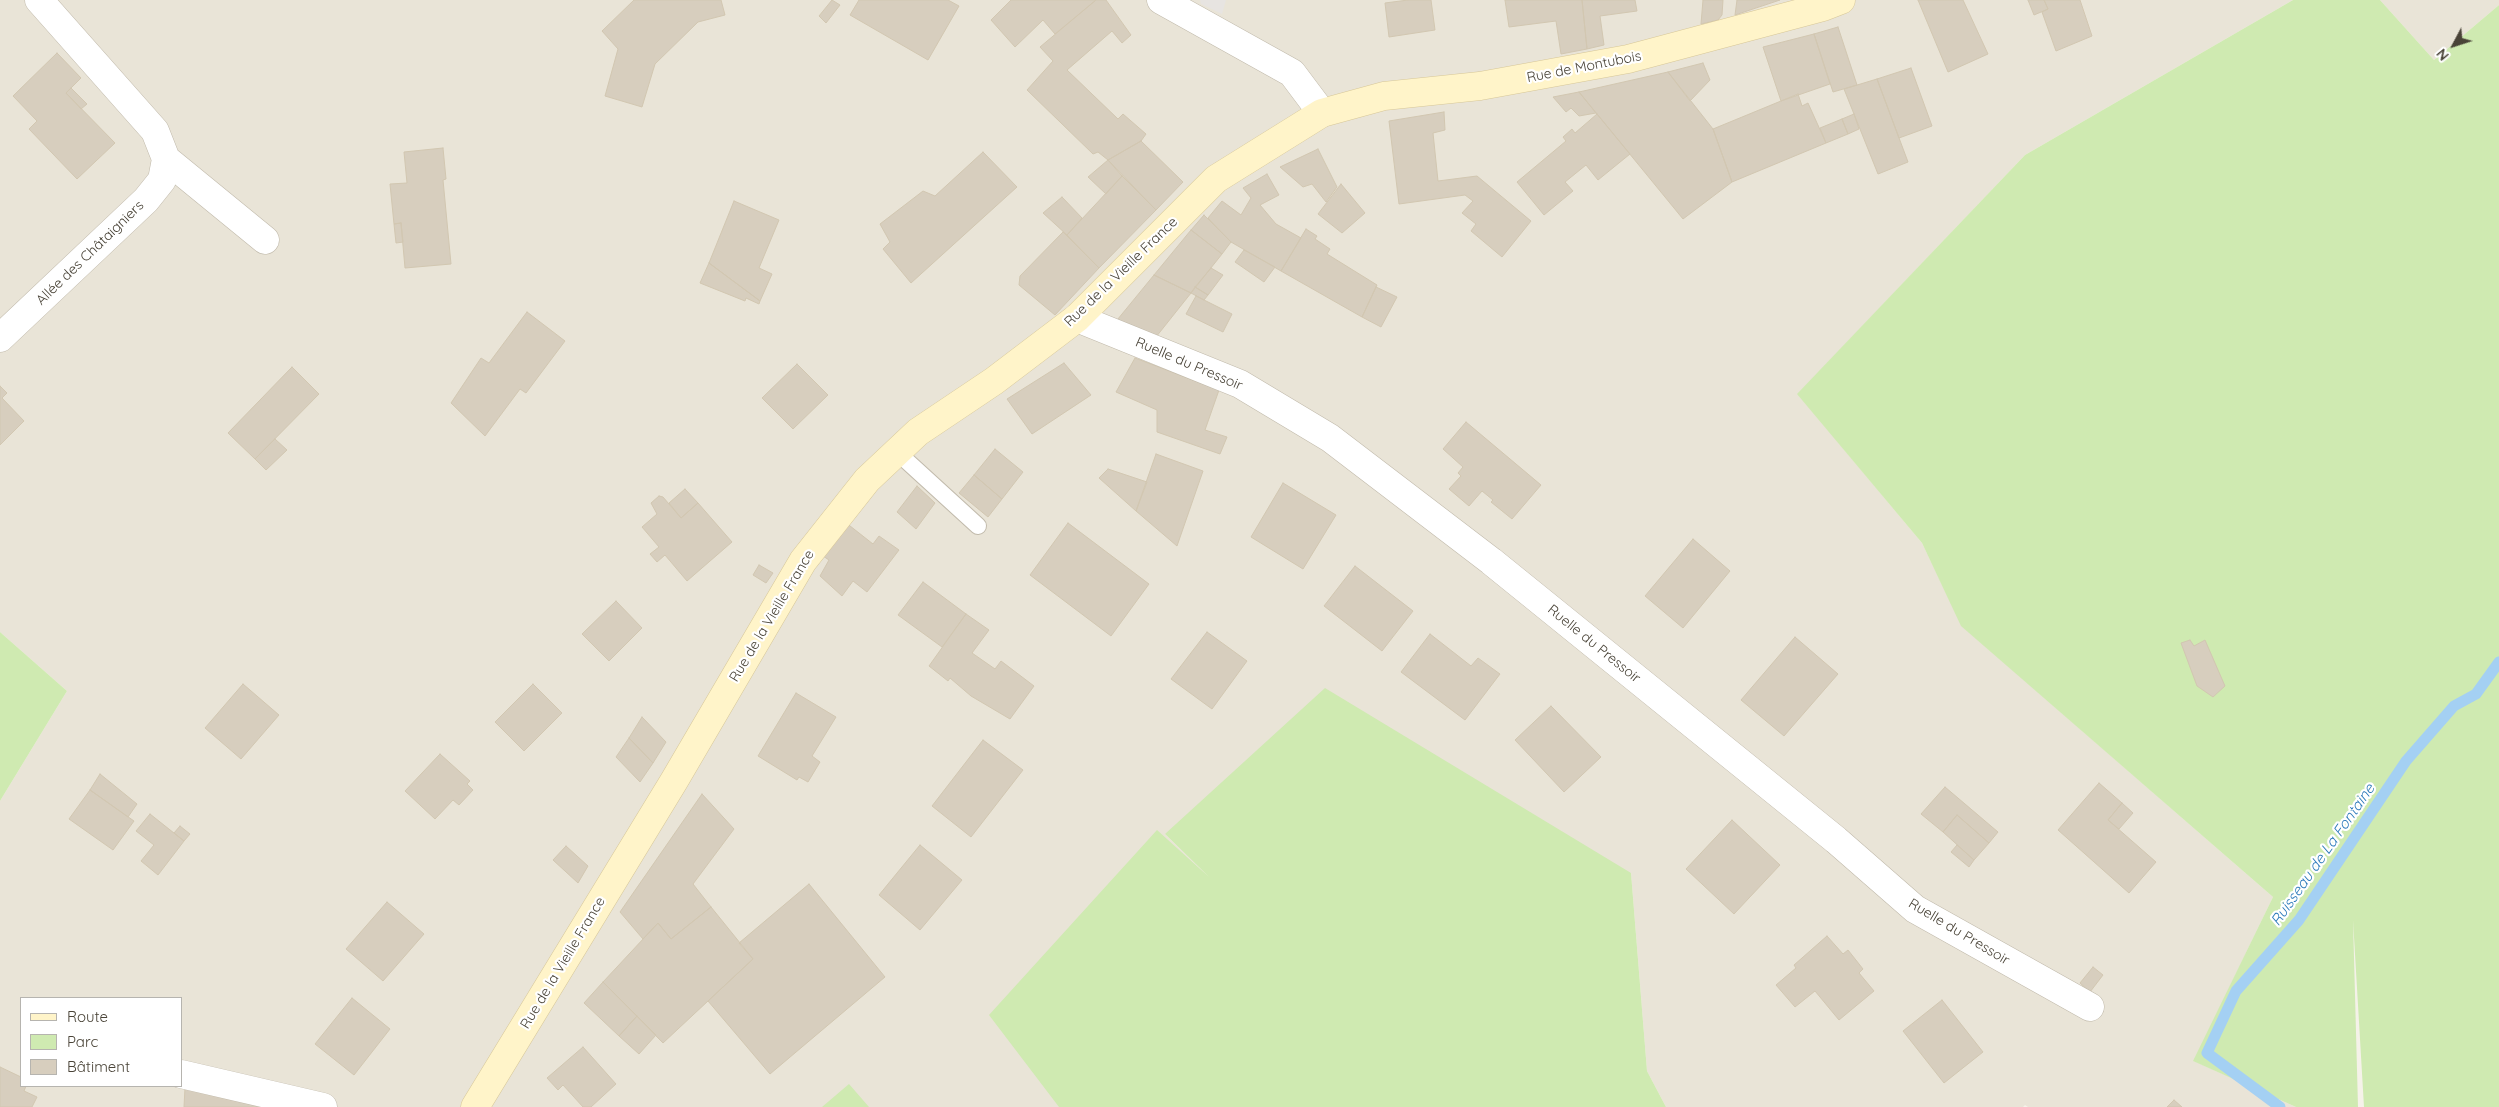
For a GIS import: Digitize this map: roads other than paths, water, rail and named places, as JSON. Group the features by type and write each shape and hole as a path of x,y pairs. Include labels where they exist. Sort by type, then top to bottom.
{"street":[{"path":"39,0 155,131 166,159 265,240"},
{"path":"1161,0 1292,73 1322,113"},
{"name":"Rue de Montubois","path":"1322,113 1384,96 1480,86 1628,60 1823,8 1841,0"},
{"name":"Rue de la Vieille France","path":"476,1107 674,781 803,561 868,480 918,432 994,381 1077,318 1216,179 1322,113"},
{"name":"Allée des Châtaigniers","path":"0,338 146,200 162,180 166,159"},
{"name":"Ruelle du Pressoir","path":"1077,318 1240,384 1330,438 1514,579 1836,840 1915,909 2090,1007"},
{"path":"182,1074 322,1107"}],"lane":[{"path":"896,452 978,526"}],"waterway":[{"name":"Ruisseau de La Fontaine","path":"2280,1107 2207,1053 2236,991 2299,920 2406,761 2454,706 2476,694 2499,662"}]}
